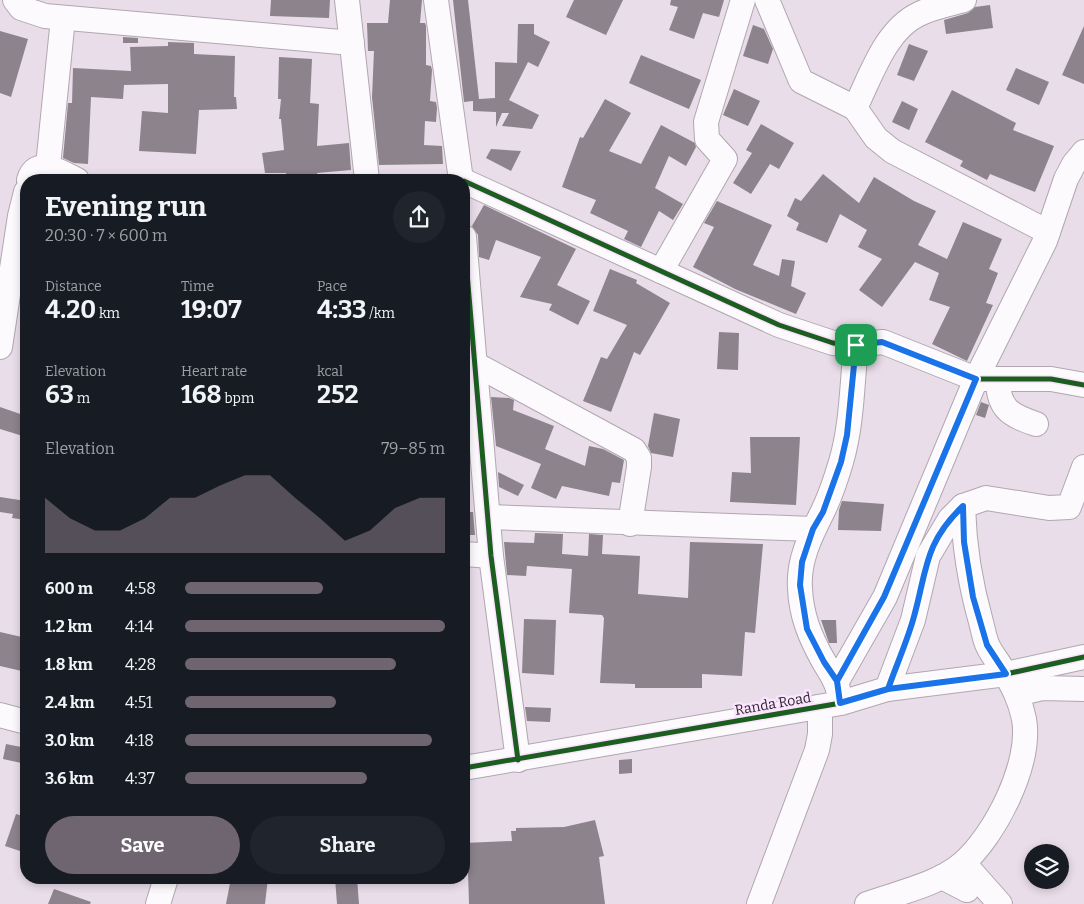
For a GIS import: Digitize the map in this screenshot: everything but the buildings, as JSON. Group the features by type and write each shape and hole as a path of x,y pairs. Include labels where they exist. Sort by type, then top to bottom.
{"street":[{"path":"15,0 21,8 45,16 352,43"},
{"path":"347,0 366,174"},
{"path":"436,0 461,174"},
{"path":"661,271 725,160 707,140 706,122 743,0"},
{"path":"767,0 801,81 855,108 876,138 892,150 1048,232"},
{"path":"855,108 888,44 901,26 920,13 964,0"},
{"path":"48,166 63,18"},
{"path":"759,904 817,750 832,697 884,597 987,379 1048,232 1066,179 1074,164 1084,152"},
{"path":"32,174 36,168 48,166 65,174"},
{"path":"470,184 779,326 833,343 856,345 882,342 987,379 1051,379 1084,385"},
{"path":"0,347 8,234 20,206"},
{"path":"470,342 491,556 518,760"},
{"path":"832,697 824,662 807,629 801,603 800,585 802,562 813,529 823,512 841,462 847,435 856,345"},
{"path":"472,377 634,450 639,458 639,466 630,524"},
{"path":"987,379 1006,409 1020,419 1036,424"},
{"path":"888,689 913,620 928,556 950,518 963,506 986,498 1050,508 1076,508 1084,467"},
{"path":"867,904 942,877 961,864 986,837 1016,778 1024,748 1024,720 1012,684 987,645 973,597 964,542 963,506"},
{"path":"488,518 813,529"},
{"path":"470,554 491,556"},
{"name":"Randa Road","path":"470,767 518,760 832,697 888,689 1012,684 1084,657"},
{"path":"1012,684 1042,688 1084,689"},
{"path":"0,715 20,720"},
{"path":"942,877 967,890 969,869 1000,904"},
{"path":"158,904 164,884"}],"cycle path":[{"path":"470,184 779,325 833,343 856,345 883,342 976,379 1051,379 1084,385"},
{"path":"470,308 491,556 518,760"},
{"path":"470,767 841,703 887,689 1006,674 1084,657"}],"route":[{"path":"856,345 847,435 841,462 823,512 813,529 802,562 800,585 801,603 807,629 824,662 837,681 840,703 888,689 1006,674 987,645 973,597 964,542 963,506 950,518 939,534 928,556 913,620 888,689 840,703 837,681 884,597 976,379 882,342 868,342 856,345"}]}
